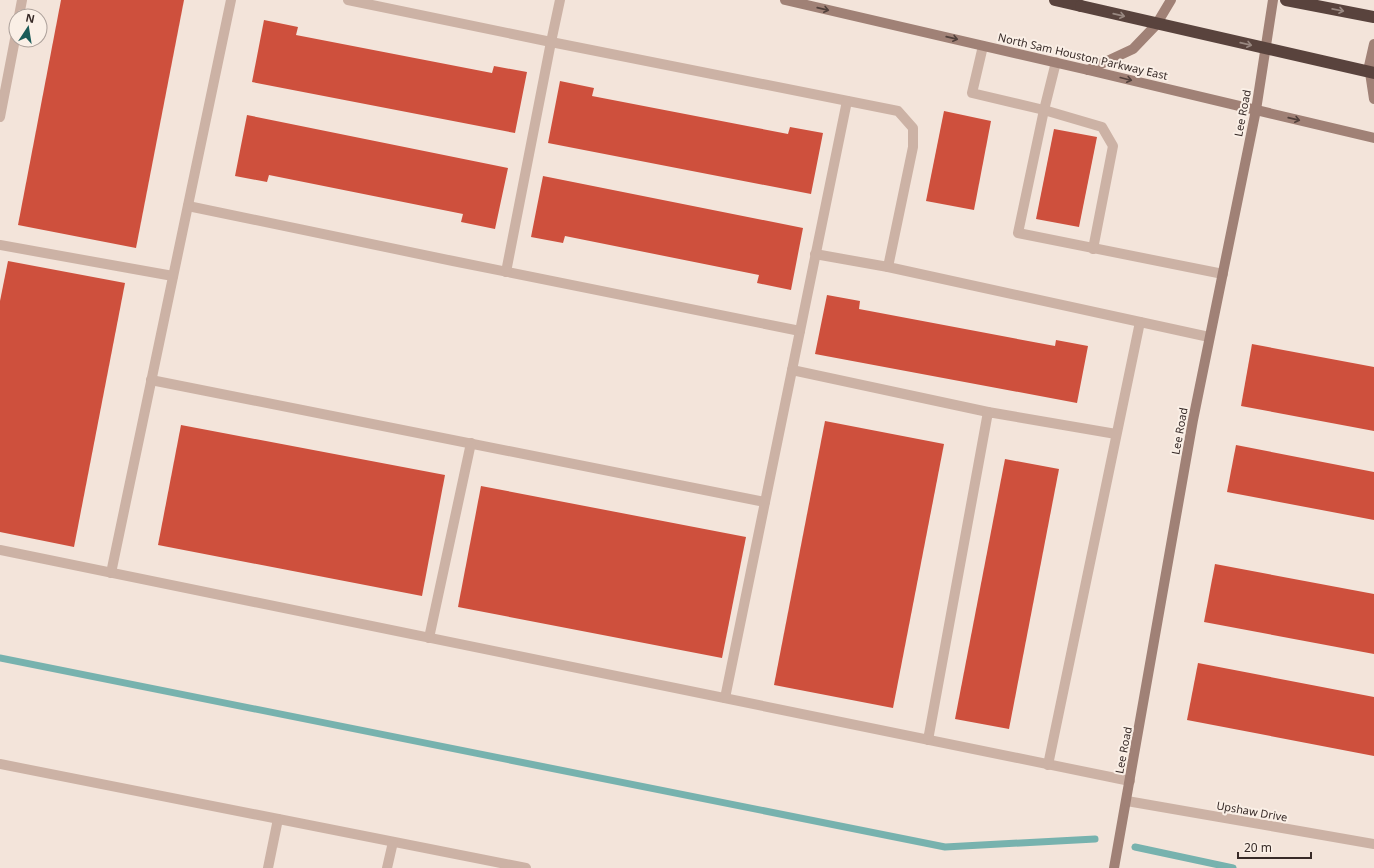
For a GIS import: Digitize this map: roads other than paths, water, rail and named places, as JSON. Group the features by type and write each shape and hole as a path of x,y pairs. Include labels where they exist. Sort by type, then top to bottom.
{"highway":[{"path":"1055,0 1374,73"},
{"path":"1286,0 1374,17"}],"main road":[{"name":"North Sam Houston Parkway East","path":"786,0 1056,62 1374,138"},
{"path":"1088,70 1134,49 1156,25 1171,0"},
{"name":"Lee Road","path":"1114,868 1193,420 1256,110 1274,0"},
{"path":"1374,44 1370,66 1374,99"}],"street":[{"path":"111,573 231,0"},
{"path":"348,0 898,111 913,128 913,147 888,267"},
{"path":"506,272 560,0"},
{"path":"983,46 972,93 1044,110 1102,127 1113,146 1093,249"},
{"path":"0,117 13,48"},
{"path":"1056,62 1044,110 1018,233 1222,274"},
{"path":"725,698 847,101"},
{"path":"188,206 800,331"},
{"path":"0,245 173,276"},
{"path":"816,254 888,267 1209,337"},
{"path":"1048,765 1140,322"},
{"path":"792,370 988,412 1116,434"},
{"path":"151,380 765,502"},
{"path":"928,740 988,412"},
{"path":"429,638 471,443"},
{"path":"0,550 1130,781"},
{"path":"0,764 526,868"},
{"name":"Upshaw Drive","path":"1127,800 1374,844"},
{"path":"268,868 278,819"},
{"path":"387,868 393,842"}],"waterway":[{"path":"0,658 945,847 1095,839"},
{"path":"1135,847 1233,868"}]}
